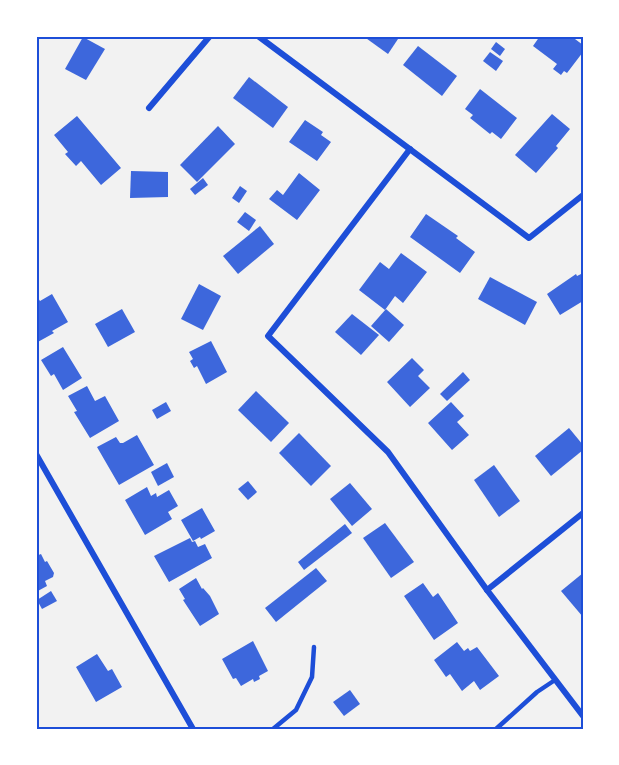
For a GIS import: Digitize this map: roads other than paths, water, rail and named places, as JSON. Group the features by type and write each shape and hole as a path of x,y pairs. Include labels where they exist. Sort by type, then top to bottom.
{"street":[{"path":"149,108 210,36"},
{"path":"258,36 530,238 583,195"},
{"path":"410,149 268,336 388,452 583,716"},
{"path":"36,454 194,729"},
{"path":"488,590 583,513"}],"lane":[{"path":"273,729 296,710 312,677 314,647"},
{"path":"496,729 537,692 555,680"}]}
